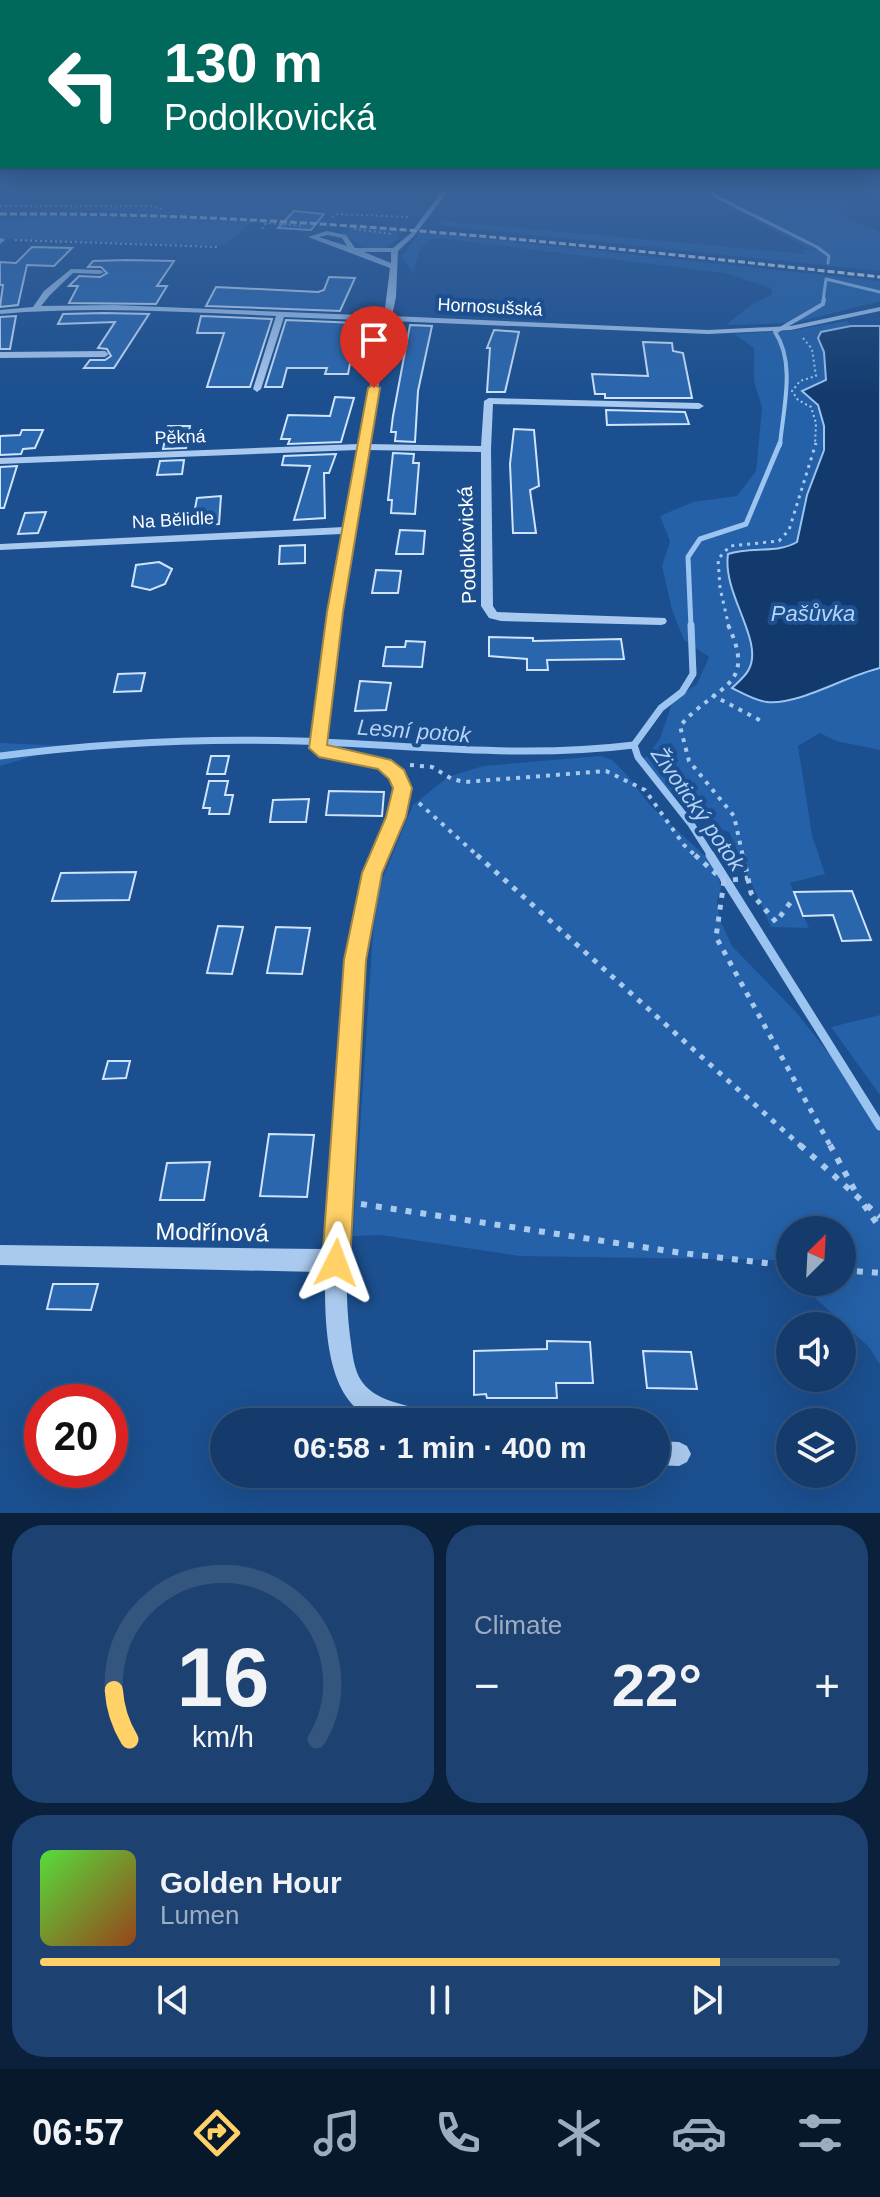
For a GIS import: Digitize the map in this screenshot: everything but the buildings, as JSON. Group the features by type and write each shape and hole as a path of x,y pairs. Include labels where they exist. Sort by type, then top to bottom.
{"street":[{"path":"369,257 393,267"},
{"path":"382,1408 362,1399 352,1388 342,1350 336,1247 355,960 372,873 396,817 403,788 392,769 376,762 325,753 318,740 362,447 395,274 394,257"},
{"path":"36,308 71,271 100,272"},
{"name":"Hornosušská","path":"0,312 89,306 633,331 792,328 880,309"},
{"path":"257,389 281,313"},
{"path":"0,355 105,354"},
{"name":"Podolkovická","path":"661,621 493,615 487,606 486,449 489,401 699,406"},
{"path":"362,447 486,449"},
{"name":"Pěkná","path":"0,461 362,447"},
{"name":"Na Bělidle","path":"0,547 349,530"},
{"name":"Modřínová","path":"0,1255 318,1261 328,1258 336,1247"}],"path":[{"path":"792,328 812,349 816,376 800,381 792,391 798,400 811,407 817,438 789,530 779,541 732,545 723,549 717,557 715,567 727,621 739,647 740,664 727,686 712,695 680,726 689,761 734,816 751,893 776,922 793,899"},
{"path":"712,695 765,723"},
{"path":"376,762 432,767 465,782 606,771 645,790 684,845 724,881 748,878"},
{"path":"403,788 880,1217"},
{"path":"724,881 716,937 860,1199 880,1228"},
{"path":"340,1201 443,1212 713,1259 776,1265"},
{"path":"856,1271 880,1273"}],"shaded area":[{"path":"402,257 417,257 413,274"},
{"path":"590,257 651,257 880,281 880,301 794,323 726,325 751,305 772,294 771,288 725,273"},
{"path":"742,257 880,257 880,271"},
{"path":"847,321 851,326 821,333 818,338 824,352 826,380 806,396 822,417 824,442 806,499 797,542 787,548 741,549 737,608 755,647 749,670 733,687 797,700 837,681 880,668 880,750 836,741 820,733 798,746 812,835 825,874 790,883 809,928 771,927 729,832 693,812 643,760 660,739 673,700 697,684 709,657 684,640 672,610 662,566 670,541 660,516 693,502 737,496 756,471 762,408 754,381 754,348 734,334 789,331"},
{"path":"1,743 68,746 0,766"},
{"path":"600,756 612,760 649,804 706,857 718,875 721,887 717,901 720,920 732,946 796,1012 831,1056 880,1131 880,1365 870,1348 856,1335 856,1312 831,1312 813,1296 856,1296 856,1216 776,1216 776,1262 520,1256 381,1235 353,1236 373,932 381,882 413,805 448,777 483,766"},
{"path":"880,1015 880,1095 831,1027"}],"water":[{"name":"Pašůvka","path":"851,326 880,326 880,668 794,699 763,701 732,688 748,672 752,657 747,630 731,585 728,554 781,548 797,542 807,495 824,450 824,426 818,405 802,391 826,380 824,352 818,338 821,332"}],"waterway":[{"name":"Životický potok","path":"828,263 829,257"},
{"path":"823,301 826,279 880,292"},
{"name":"Životický potok","path":"780,445 787,372 775,332 823,304 824,299"},
{"name":"Životický potok","path":"691,627 688,557 700,539 746,524 780,443"},
{"name":"Životický potok","path":"634,745 661,708 682,692 693,674 691,625"},
{"name":"Lesní potok","path":"0,756 149,742 224,740 508,751 634,745"},
{"name":"Životický potok","path":"634,745 638,757 691,824 712,857"},
{"name":"Životický potok","path":"710,855 880,1126"}],"railway":[{"path":"693,257 880,277"}],"route":[{"path":"336,1263 355,960 372,873 396,817 403,788 397,775 384,765 363,758 325,753 318,748 335,612 374,388"}]}
